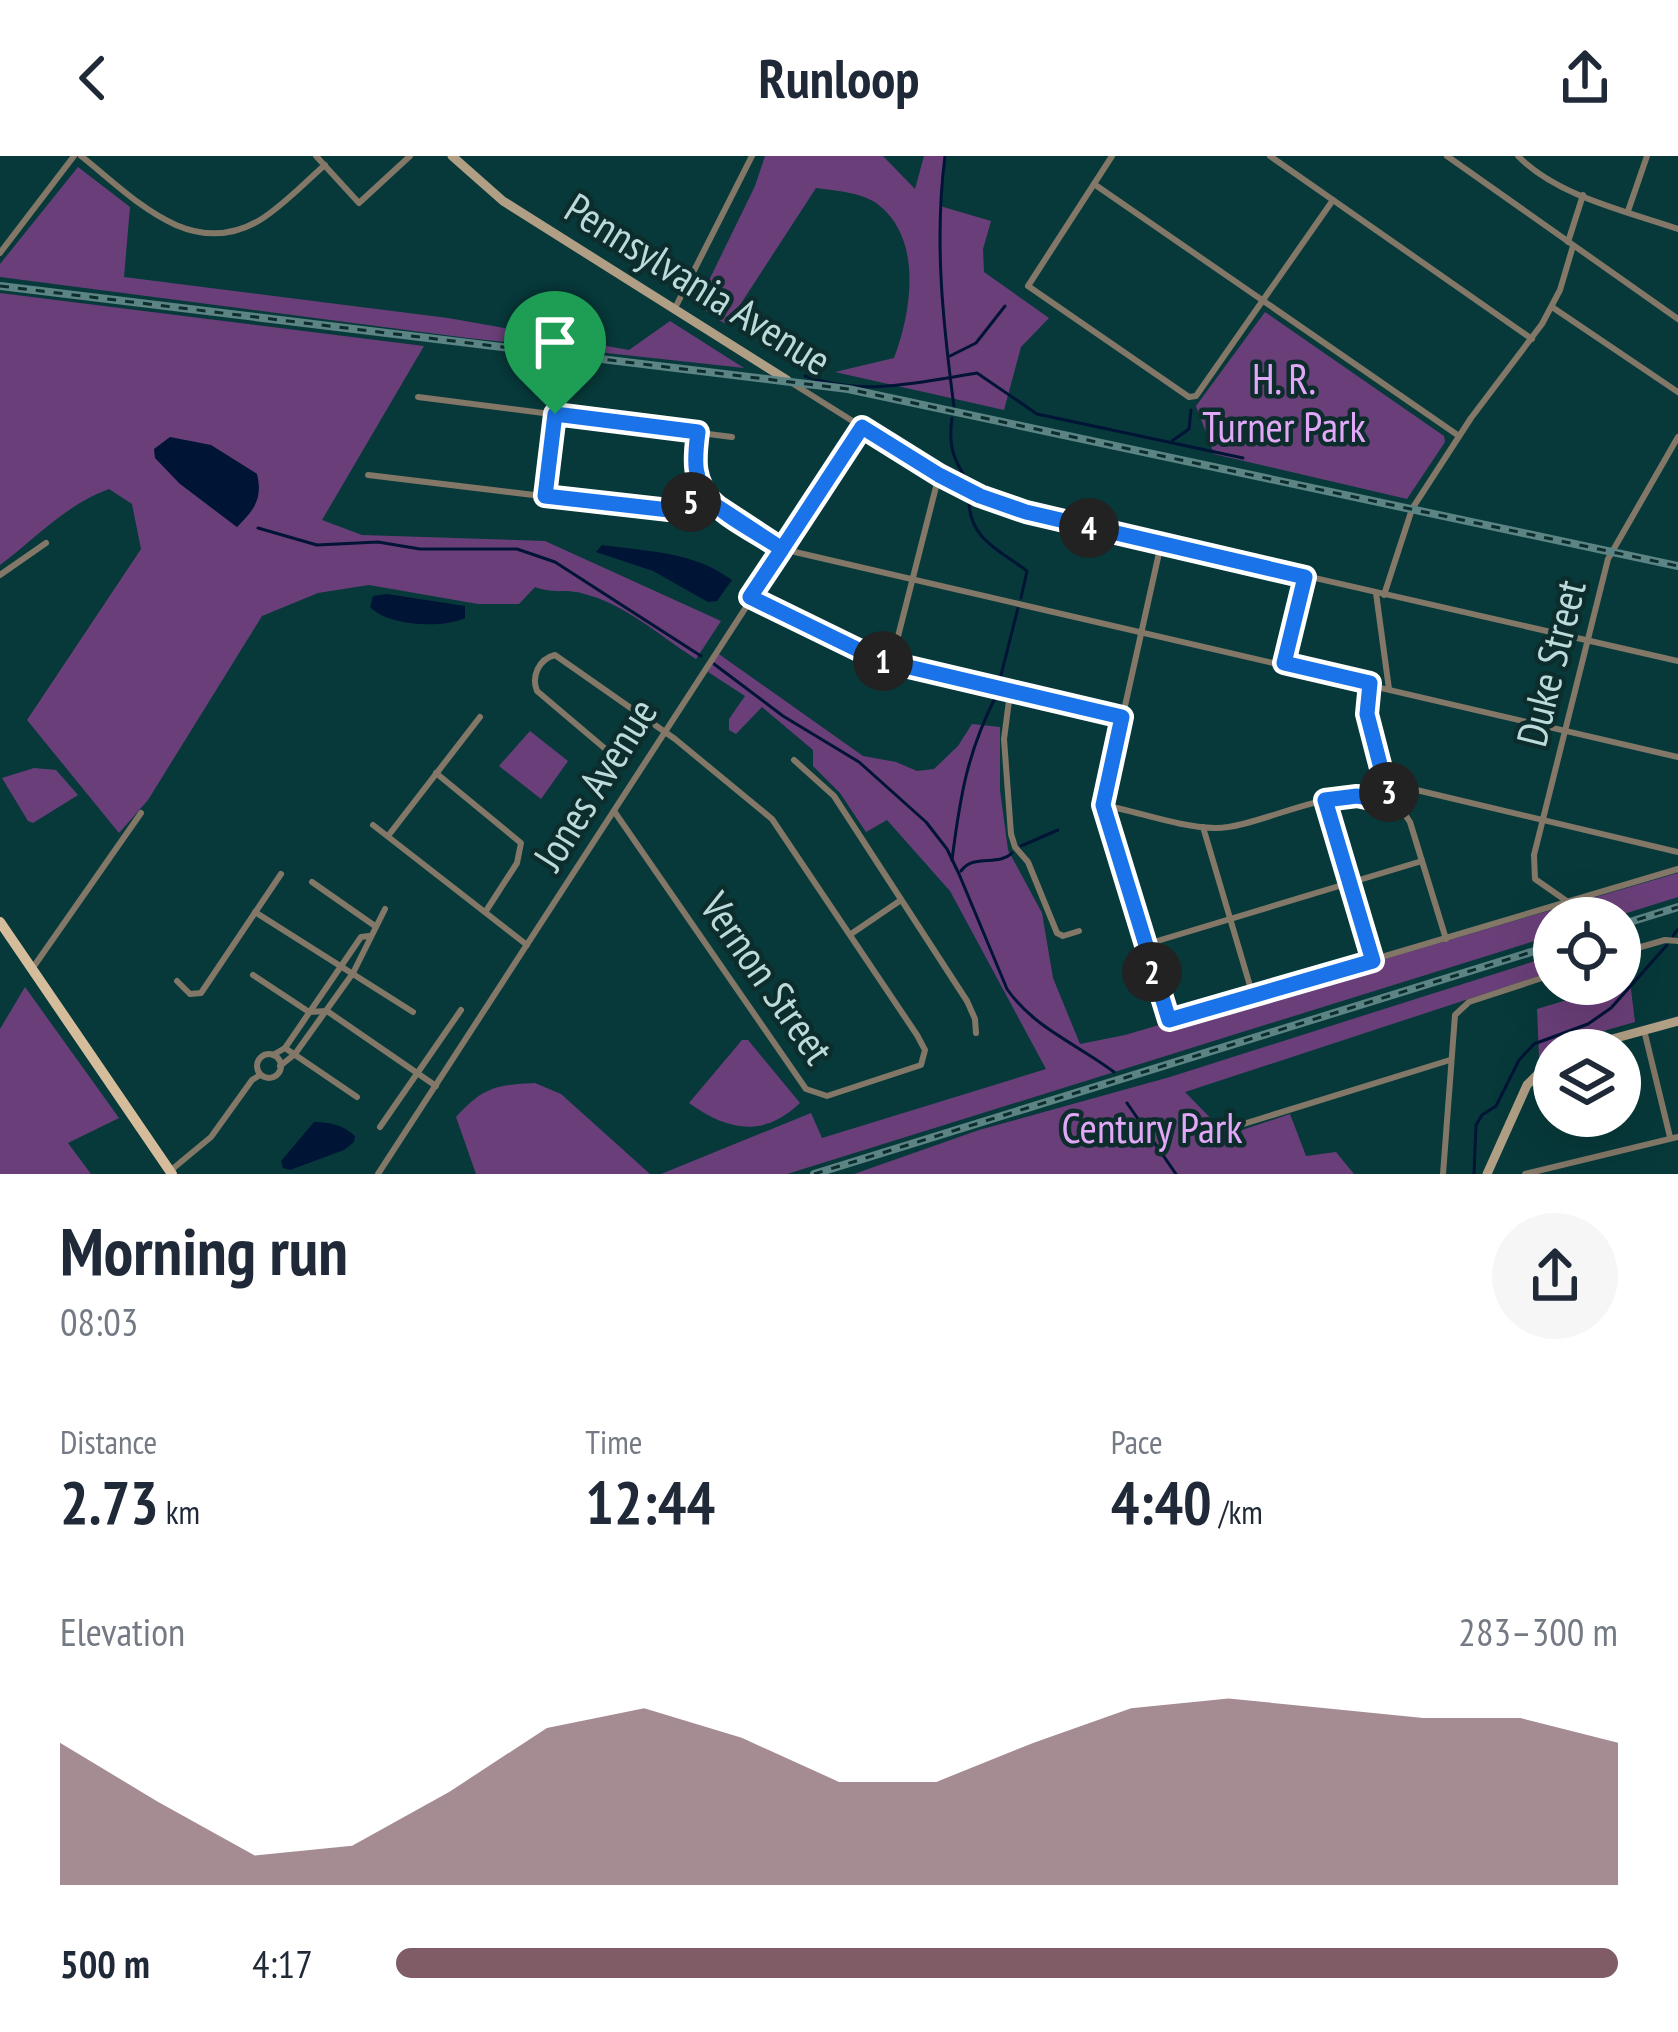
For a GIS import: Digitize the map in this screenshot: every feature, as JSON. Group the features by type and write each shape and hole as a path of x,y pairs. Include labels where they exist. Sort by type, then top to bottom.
{"main road":[{"path":"0,922 171,1173"}],"street":[{"path":"0,253 77,156 162,219 206,233 240,229 258,221 325,165"},
{"path":"316,156 358,203 410,156"},
{"name":"Pennsylvania Avenue","path":"452,156 503,201 939,475 980,496 1026,512 1161,544 1678,661"},
{"path":"674,310 752,156"},
{"path":"1112,156 1028,286 1186,396 1196,396 1333,200"},
{"path":"1270,156 1532,339"},
{"path":"1447,156 1678,319"},
{"path":"1518,156 1532,170 1583,194 1678,229"},
{"path":"1628,211 1647,156"},
{"path":"1094,184 1459,436"},
{"path":"1389,689 1380,594 1409,515 1551,307 1583,194"},
{"path":"1551,307 1678,392"},
{"path":"418,397 732,437"},
{"path":"545,496 555,414"},
{"name":"Jones Avenue","path":"378,1174 862,427"},
{"path":"698,432 694,465 704,493 782,549 1678,757"},
{"name":"Duke Street","path":"1561,897 1534,879 1534,855 1587,642 1610,552 1678,436"},
{"path":"368,475 669,510 704,493"},
{"path":"891,664 939,475"},
{"path":"0,575 46,543"},
{"path":"1161,544 1103,805 1164,1013 1172,1022 1533,913"},
{"path":"1284,663 1305,577"},
{"path":"750,597 891,664 1122,717"},
{"path":"644,719 622,752 609,752 537,691 534,684 540,664 555,655 663,732 772,819 850,934 902,900"},
{"path":"1370,683 1367,714 1390,803"},
{"path":"1010,693 1004,740 1010,834 1028,862 1057,933 1079,931"},
{"path":"388,836 480,717"},
{"path":"794,760 834,796 967,1001 976,1033"},
{"path":"436,773 521,843 517,863 486,912"},
{"path":"1387,783 1678,852"},
{"path":"1103,805 1203,826 1237,826 1325,800 1357,796 1390,803 1408,817 1445,939"},
{"path":"1325,800 1373,961"},
{"name":"Vernon Street","path":"614,811 806,1089 827,1096 913,1070 923,1062 924,1047 850,934"},
{"path":"32,969 141,813"},
{"path":"373,826 528,945"},
{"path":"1203,826 1253,997"},
{"path":"1144,945 1422,861"},
{"path":"1585,897 1678,869"},
{"path":"177,981 190,994 201,993 281,874"},
{"path":"312,882 375,926"},
{"path":"171,1173 212,1137 252,1080 275,1076 295,1054 353,973 386,909"},
{"path":"255,912 413,1012"},
{"path":"260,1075 259,1060 286,1048 361,938 369,936"},
{"path":"1641,947 1678,941"},
{"path":"253,975 309,1012 327,1011 436,1086"},
{"path":"1442,1174 1454,1018 1465,1004 1533,981"},
{"path":"380,1127 461,1010"},
{"path":"1641,1031 1678,1021"},
{"path":"1525,1174 1674,1138 1644,1030"},
{"path":"286,1048 357,1097"},
{"path":"273,1055 280,1066"},
{"path":"1224,1130 1450,1060"},
{"path":"1487,1174 1533,1079"}],"green space":[{"path":"765,156 883,156 915,189 924,156 945,156 940,206 991,221 983,249 984,272 1049,318 1021,347 1004,410 835,372 894,358 905,321 910,279 903,238 894,221 866,198 816,188 727,325 697,305"},
{"path":"78,167 130,207 124,277 448,318 629,350 670,321 744,368 468,338 0,277 0,264"},
{"path":"0,293 424,346 322,520 362,535 545,541 721,621 696,659 627,612 575,592 535,587 519,604 478,604 369,585 318,593 262,616 148,800 119,833 27,720 141,549 132,504 109,489 94,495 0,565","holes":["212,446 257,474 237,527 179,483"]},
{"name":"H. R. Turner Park","path":"1265,312 1444,436 1445,442 1407,499 1214,454 1196,406"},
{"path":"716,652 863,756 917,771 934,769 972,724 1000,727 1000,790 1008,850 1042,913 1053,978 1080,1044 1125,1035 1533,915 1533,942 787,1174 661,1174 811,1113 822,1138 1046,1069 950,891 887,820 866,832 840,793 813,766 813,750 762,707 736,734 729,730 729,719 745,696 708,672"},
{"path":"530,731 568,761 541,799 499,766"},
{"path":"34,768 56,770 78,795 33,823 2,778"},
{"path":"1678,873 1678,897 1641,909 1641,897 1596,897"},
{"name":"Century Park","path":"1533,962 1533,978 1185,1092 1227,1135 1290,1114 1306,1156 1336,1152 1354,1174 854,1174 979,1130 1170,1077"},
{"path":"25,987 119,1118 68,1143 91,1174 0,1174 0,1029"},
{"path":"1633,1005 1635,1022 1610,1029 1538,1029 1537,1009"},
{"path":"742,1040 748,1040 800,1103 759,1126 732,1125 689,1103"},
{"path":"535,1083 561,1094 650,1174 476,1174 456,1117 491,1089"}],"water":[{"path":"170,437 211,445 257,474 256,504 237,527 179,483 155,458 154,449"},
{"path":"602,545 686,558 732,580 717,601 708,602 653,571 596,552"},
{"path":"373,596 465,606 465,618 430,624 389,618 370,607"},
{"path":"314,1122 341,1127 355,1136 354,1142 290,1170 283,1168 281,1161"}],"waterway":[{"path":"945,156 940,250 954,407"},
{"path":"950,356 976,343 1005,306"},
{"path":"805,376 869,387 977,373 1037,414 1243,458"},
{"path":"1172,441 1189,429 1191,410"},
{"path":"952,418 953,452 969,483"},
{"path":"969,501 980,535 1027,571 1021,598"},
{"path":"258,528 317,545 378,542 420,549 517,549 555,562 701,656"},
{"path":"999,683 1018,608"},
{"path":"714,664 783,716 859,762 926,822 947,849 1007,989 1043,1025 1114,1072"},
{"path":"952,860 966,776 996,696"},
{"path":"1021,846 1058,830"},
{"path":"961,871 972,863 1012,853"},
{"path":"1673,936 1678,929"},
{"path":"1474,1174 1476,1125 1496,1106 1519,1060 1534,1044 1588,1024 1611,1008 1667,945"},
{"path":"1127,1103 1176,1174"}],"railway":[{"path":"0,286 848,389 1678,566"},
{"path":"1641,918 1678,907"},
{"path":"814,1174 1533,951"}],"route":[{"path":"555,414 545,496 669,510 704,493 782,549 862,427 939,475 1026,512 1305,577 1284,663 1370,683 1367,714 1390,803 1357,796 1325,800 1373,961 1169,1020 1103,805 1122,717 879,660 750,597 782,549 712,503 704,493 698,487 694,465 698,432 555,414"}]}
